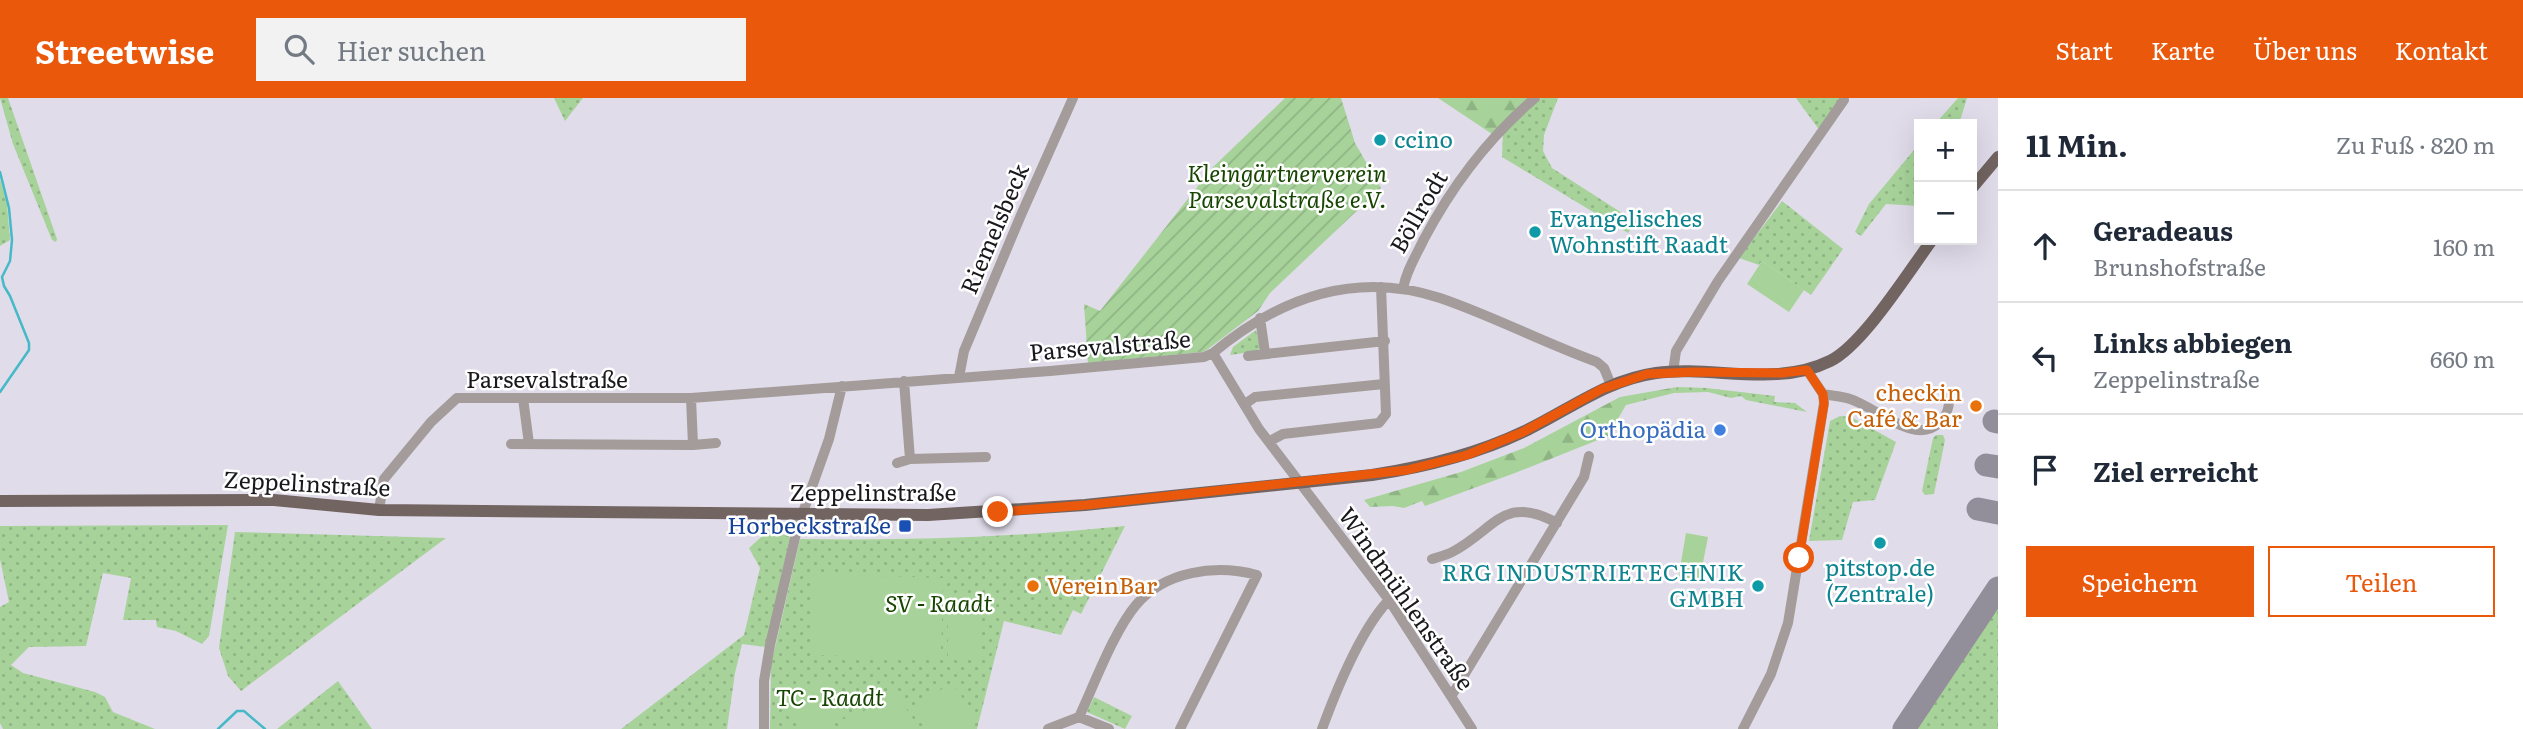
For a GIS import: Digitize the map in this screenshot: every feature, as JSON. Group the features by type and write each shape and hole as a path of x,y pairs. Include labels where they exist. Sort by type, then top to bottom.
{"main road":[{"path":"1977,182 1998,157"},
{"path":"1807,370 1831,360 1858,338 1928,245"},
{"name":"Zeppelinstraße","path":"0,501 274,500 379,510 801,515 998,512 1407,470 1467,455 1523,432 1611,385 1647,374 1771,374 1807,370"}],"street":[{"name":"Riemelsbeck","path":"959,377 964,351 1073,98"},
{"name":"Böllrodt","path":"1403,289 1406,275 1429,229 1462,174 1509,120 1535,98"},
{"path":"1673,372 1676,351 1718,281 1844,100"},
{"path":"1270,441 1283,434 1379,423 1386,414 1381,288"},
{"name":"Parsevalstraße","path":"379,510 384,479 431,422 457,398 691,398 1050,372 1204,357 1260,318 1301,299 1326,292 1403,289 1447,301 1547,344 1598,362 1604,368 1611,385"},
{"path":"1260,318 1265,353"},
{"path":"1248,356 1385,341"},
{"name":"Windmühlenstraße","path":"1213,353 1259,429 1389,600 1472,729"},
{"path":"1743,729 1771,674 1788,623 1822,422 1823,394 1807,370"},
{"path":"904,382 910,459"},
{"path":"1245,404 1255,397 1384,384"},
{"path":"764,729 764,681 768,658 801,515 829,439 842,386"},
{"path":"1823,394 1848,398 1874,409 1907,429 1921,432 1934,428 1944,418 1950,406 1948,394"},
{"path":"523,398 529,444"},
{"path":"691,398 692,445"},
{"path":"511,444 716,443"},
{"path":"1452,695 1584,477 1589,456"},
{"path":"897,463 910,459 985,457"},
{"path":"1432,559 1452,552 1508,513 1529,511 1557,523"},
{"path":"1079,717 1121,630 1134,608 1150,593 1171,580 1202,571 1223,570 1256,575 1180,729"},
{"path":"1322,729 1344,677 1380,610 1389,600"},
{"path":"1048,729 1079,717 1110,729"}],"green space":[{"path":"0,98 8,98 56,242 52,240 13,144"},
{"path":"554,98 583,98 565,121"},
{"name":"Kleingärtnerverein Parsevalstraße e.V.","path":"1285,98 1341,98 1355,143 1381,188 1270,293 1258,311 1203,352 1088,363 1084,304 1100,311 1212,168"},
{"path":"1438,98 1531,98 1492,134"},
{"path":"1541,98 1558,98 1544,135 1543,151 1552,168 1636,222 1628,233 1502,157 1503,132"},
{"path":"1796,98 1843,98 1820,131"},
{"path":"1958,98 1967,98 1961,119 1939,119"},
{"path":"1914,150 1914,206 1886,204 1861,236 1855,232 1869,204"},
{"path":"0,179 7,204 10,240 0,246"},
{"path":"1782,201 1843,249 1811,295 1762,261 1759,265 1739,258"},
{"path":"1762,261 1804,290 1789,312 1747,284"},
{"path":"1256,330 1260,347 1258,351 1230,355 1233,347"},
{"path":"1677,387 1775,396 1774,402 1795,403 1807,412 1746,400 1741,396 1731,398 1708,392 1674,393"},
{"path":"1677,387 1674,393 1626,405 1608,436 1425,506 1422,501 1404,508 1370,507 1364,500 1461,472 1524,448 1620,397"},
{"path":"1840,416 1851,417 1896,442 1875,500 1853,502 1842,540 1809,541 1830,421"},
{"path":"1943,435 1945,440 1934,494 1925,495 1922,491 1933,438"},
{"path":"228,525 209,636 202,644 176,631 157,627 156,620 123,620 131,578 103,573 86,646 29,647 11,665 23,673 95,692 105,697 113,712 155,729 3,729 0,723 0,607 9,602 0,559 0,526"},
{"name":"SV - Raadt","path":"1125,526 1081,614 1073,610 1061,635 1004,621 977,729 770,729 771,665 800,539 962,537"},
{"path":"768,531 790,536 766,647 742,644 727,729 621,729 744,635 760,568 749,548"},
{"path":"235,532 446,538 241,691 228,676 219,648"},
{"path":"1686,533 1708,537 1699,583 1678,580"},
{"path":"814,574 943,578 941,658 812,655"},
{"path":"1998,602 1998,729 1914,729"},
{"path":"948,613 982,613 981,660 948,660"},
{"name":"TC - Raadt","path":"824,675 850,713 826,729 805,729 786,701"},
{"path":"338,681 372,729 277,729"},
{"path":"952,682 977,720 964,729 928,729 914,708"},
{"path":"894,691 920,729 837,729"},
{"path":"1094,697 1132,716 1125,729 1087,712"}],"waterway":[{"path":"0,172 9,208 12,240 10,261 2,277 29,343 29,350 0,392"},
{"path":"218,729 237,711 244,711 265,729"}],"taxiway":[{"path":"1994,421 1998,422"},
{"path":"1986,465 1998,467"},
{"path":"1978,509 1998,513"},
{"path":"1904,729 1998,588"}],"place":[{"name":"ccino","path":"1380,140"},
{"name":"Evangelisches Wohnstift Raadt","path":"1535,232"},
{"name":"checkin Café & Bar","path":"1976,406"},
{"name":"Orthopädia","path":"1720,430"},
{"name":"Horbeckstraße","path":"905,526"},
{"name":"pitstop.de (Zentrale)","path":"1880,543"},
{"name":"VereinBar","path":"1033,586"},
{"name":"RRG INDUSTRIETECHNIK GMBH","path":"1758,586"}],"route":[{"path":"998,512 1407,470 1467,455 1523,432 1602,389 1647,374 1750,374 1807,370 1823,394 1824,404 1799,558"}]}
